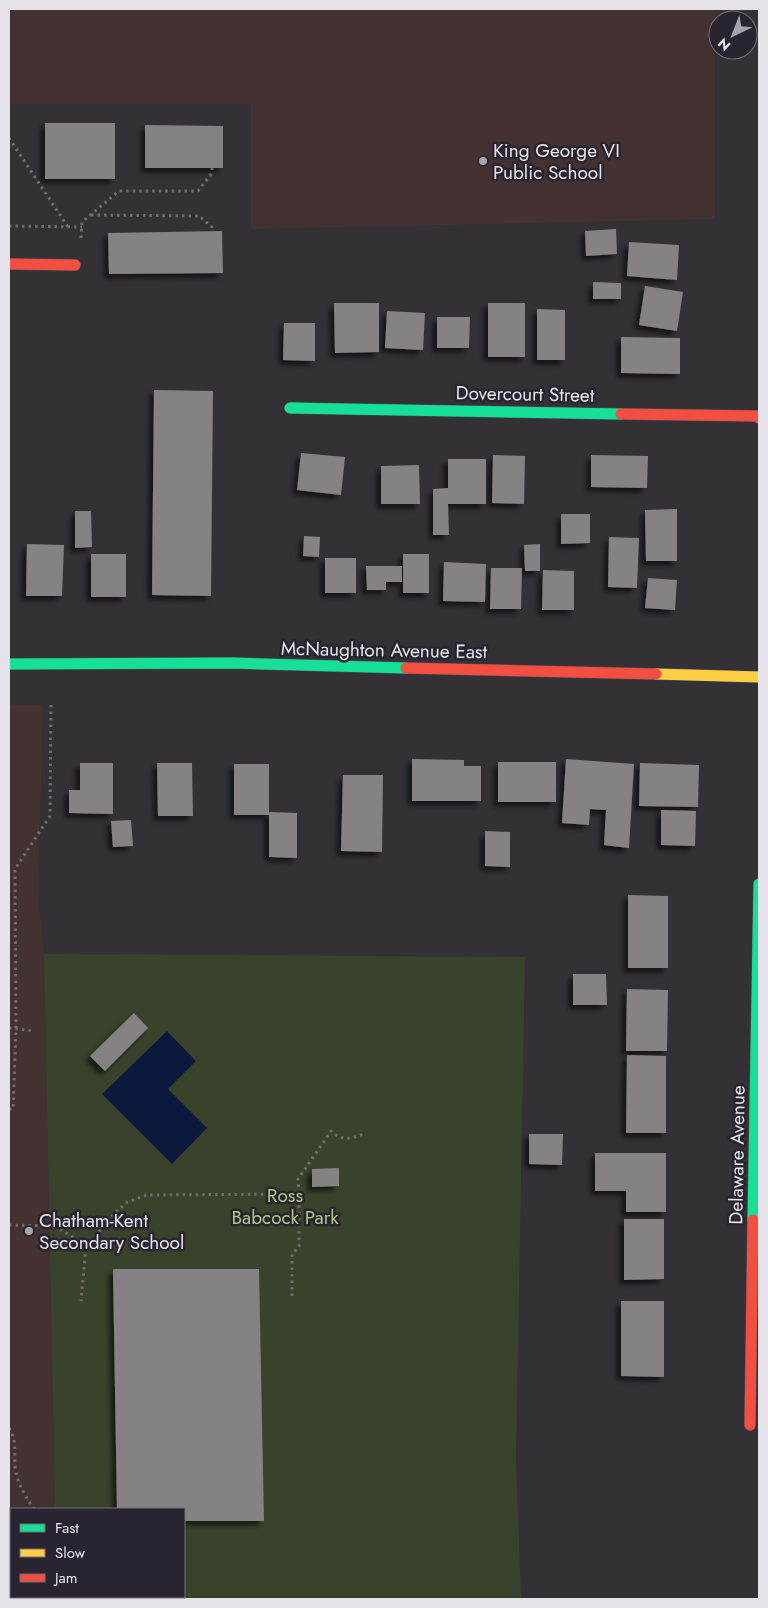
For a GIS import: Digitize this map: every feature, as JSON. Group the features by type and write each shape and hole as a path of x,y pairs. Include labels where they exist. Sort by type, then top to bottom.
{"street":[{"path":"9,264 75,265"},
{"name":"Dovercourt Street","path":"290,408 759,417"},
{"name":"McNaughton Avenue East","path":"9,664 232,663 759,677"},
{"name":"Delaware Avenue","path":"750,1425 759,884"}],"path":[{"path":"9,138 68,227"},
{"path":"75,265 75,256 81,256 82,222 119,191 198,191 212,173 212,168"},
{"path":"91,214 199,216 212,227 211,232"},
{"path":"9,226 82,227"},
{"path":"9,1108 13,1109 16,1029 15,869 50,816 52,701"},
{"path":"9,878 15,878"},
{"path":"9,1028 34,1031"},
{"path":"292,1296 292,1254 299,1246 298,1179 331,1132 335,1136 342,1138 357,1137 363,1134"},
{"path":"81,1301 86,1246 117,1211 146,1194 299,1194"},
{"path":"9,1225 55,1226 86,1246"},
{"path":"9,1428 14,1436 16,1445 18,1479 22,1491 33,1508"}],"shaded area":[{"name":"King George VI Public School","path":"9,9 715,9 708,10 708,60 715,60 715,219 251,229 251,104 9,104"},
{"name":"Chatham-Kent Secondary School","path":"9,705 43,705 38,892 44,954 55,1508 10,1508 10,1598 57,1599 9,1599"}],"green space":[{"name":"Ross Babcock Park","path":"44,954 525,957 516,1455 521,1599 57,1599 185,1598 185,1508 55,1508"}],"water":[{"path":"167,1031 196,1061 168,1089 207,1128 172,1164 102,1094"}],"building":[{"path":"45,123 115,123 115,179 45,179"},
{"path":"145,125 223,126 223,168 145,168"},
{"path":"616,229 617,254 586,256 585,231"},
{"path":"222,231 223,273 109,274 108,233"},
{"path":"629,242 679,245 677,280 627,276"},
{"path":"593,282 621,283 621,299 593,299"},
{"path":"645,286 683,292 677,331 639,325"},
{"path":"334,303 379,303 379,352 335,353"},
{"path":"488,303 525,303 525,357 488,357"},
{"path":"537,309 565,310 565,360 537,360"},
{"path":"387,311 425,313 423,350 385,348"},
{"path":"437,317 470,317 469,348 437,348"},
{"path":"284,323 315,323 315,361 283,360"},
{"path":"621,337 680,338 680,374 621,373"},
{"path":"154,390 213,391 211,596 152,595"},
{"path":"301,453 345,457 341,495 297,490"},
{"path":"493,455 525,456 524,504 492,503"},
{"path":"591,455 648,456 647,488 591,487"},
{"path":"448,459 486,459 486,504 448,504 449,535 433,535 433,489 448,488"},
{"path":"419,465 420,504 381,504 381,466"},
{"path":"677,509 677,561 646,561 645,510"},
{"path":"75,511 91,511 92,547 75,548"},
{"path":"561,514 590,514 590,543 561,544"},
{"path":"304,536 320,537 319,557 303,556"},
{"path":"609,537 639,538 637,588 608,587"},
{"path":"27,544 64,545 62,596 26,596"},
{"path":"540,544 540,571 525,571 524,545"},
{"path":"91,554 126,554 126,597 91,597"},
{"path":"403,554 429,554 429,593 403,593"},
{"path":"325,558 356,558 356,593 325,593"},
{"path":"444,562 486,564 485,602 443,601"},
{"path":"366,566 402,566 402,582 386,582 386,590 367,590"},
{"path":"491,568 522,568 521,609 490,609"},
{"path":"543,570 574,571 574,610 542,610"},
{"path":"648,578 677,580 675,610 645,608"},
{"path":"412,759 464,760 464,766 481,766 481,801 412,801"},
{"path":"566,759 634,764 629,848 604,845 606,810 590,809 589,825 562,823"},
{"path":"498,762 556,762 556,802 498,802"},
{"path":"80,763 113,763 113,814 69,813 69,790 80,790"},
{"path":"157,763 192,763 193,816 158,816"},
{"path":"640,763 699,765 698,807 639,806"},
{"path":"234,764 269,764 269,815 234,815"},
{"path":"343,775 383,775 382,852 341,851"},
{"path":"661,810 696,811 695,846 661,845"},
{"path":"269,812 297,813 297,858 269,857"},
{"path":"131,820 133,846 113,847 111,821"},
{"path":"485,831 510,832 510,867 485,866"},
{"path":"628,895 668,896 668,968 628,968"},
{"path":"573,974 606,974 607,1005 573,1005"},
{"path":"627,989 668,990 667,1051 626,1051"},
{"path":"134,1013 148,1028 105,1071 90,1056"},
{"path":"627,1055 666,1056 666,1133 626,1133"},
{"path":"529,1134 563,1134 562,1165 529,1164"},
{"path":"595,1153 666,1153 666,1212 626,1212 626,1191 595,1191"},
{"path":"339,1168 339,1186 312,1187 312,1169"},
{"path":"624,1219 664,1219 664,1279 624,1280"},
{"path":"113,1269 259,1269 264,1521 185,1521 185,1508 117,1508"},
{"path":"621,1301 664,1301 664,1377 621,1376"}],"traffic: fast":[{"path":"290,408 621,414"},
{"path":"9,664 232,663 406,668"},
{"path":"753,1220 759,884"}],"traffic: slow":[{"path":"656,674 759,677"}],"traffic: jam":[{"path":"9,264 75,265"},
{"path":"621,414 759,416 759,418"},
{"path":"406,668 656,674"},
{"path":"750,1425 753,1220"}],"place":[{"name":"King George VI Public School","path":"483,161"},
{"name":"Chatham-Kent Secondary School","path":"29,1231"}]}
